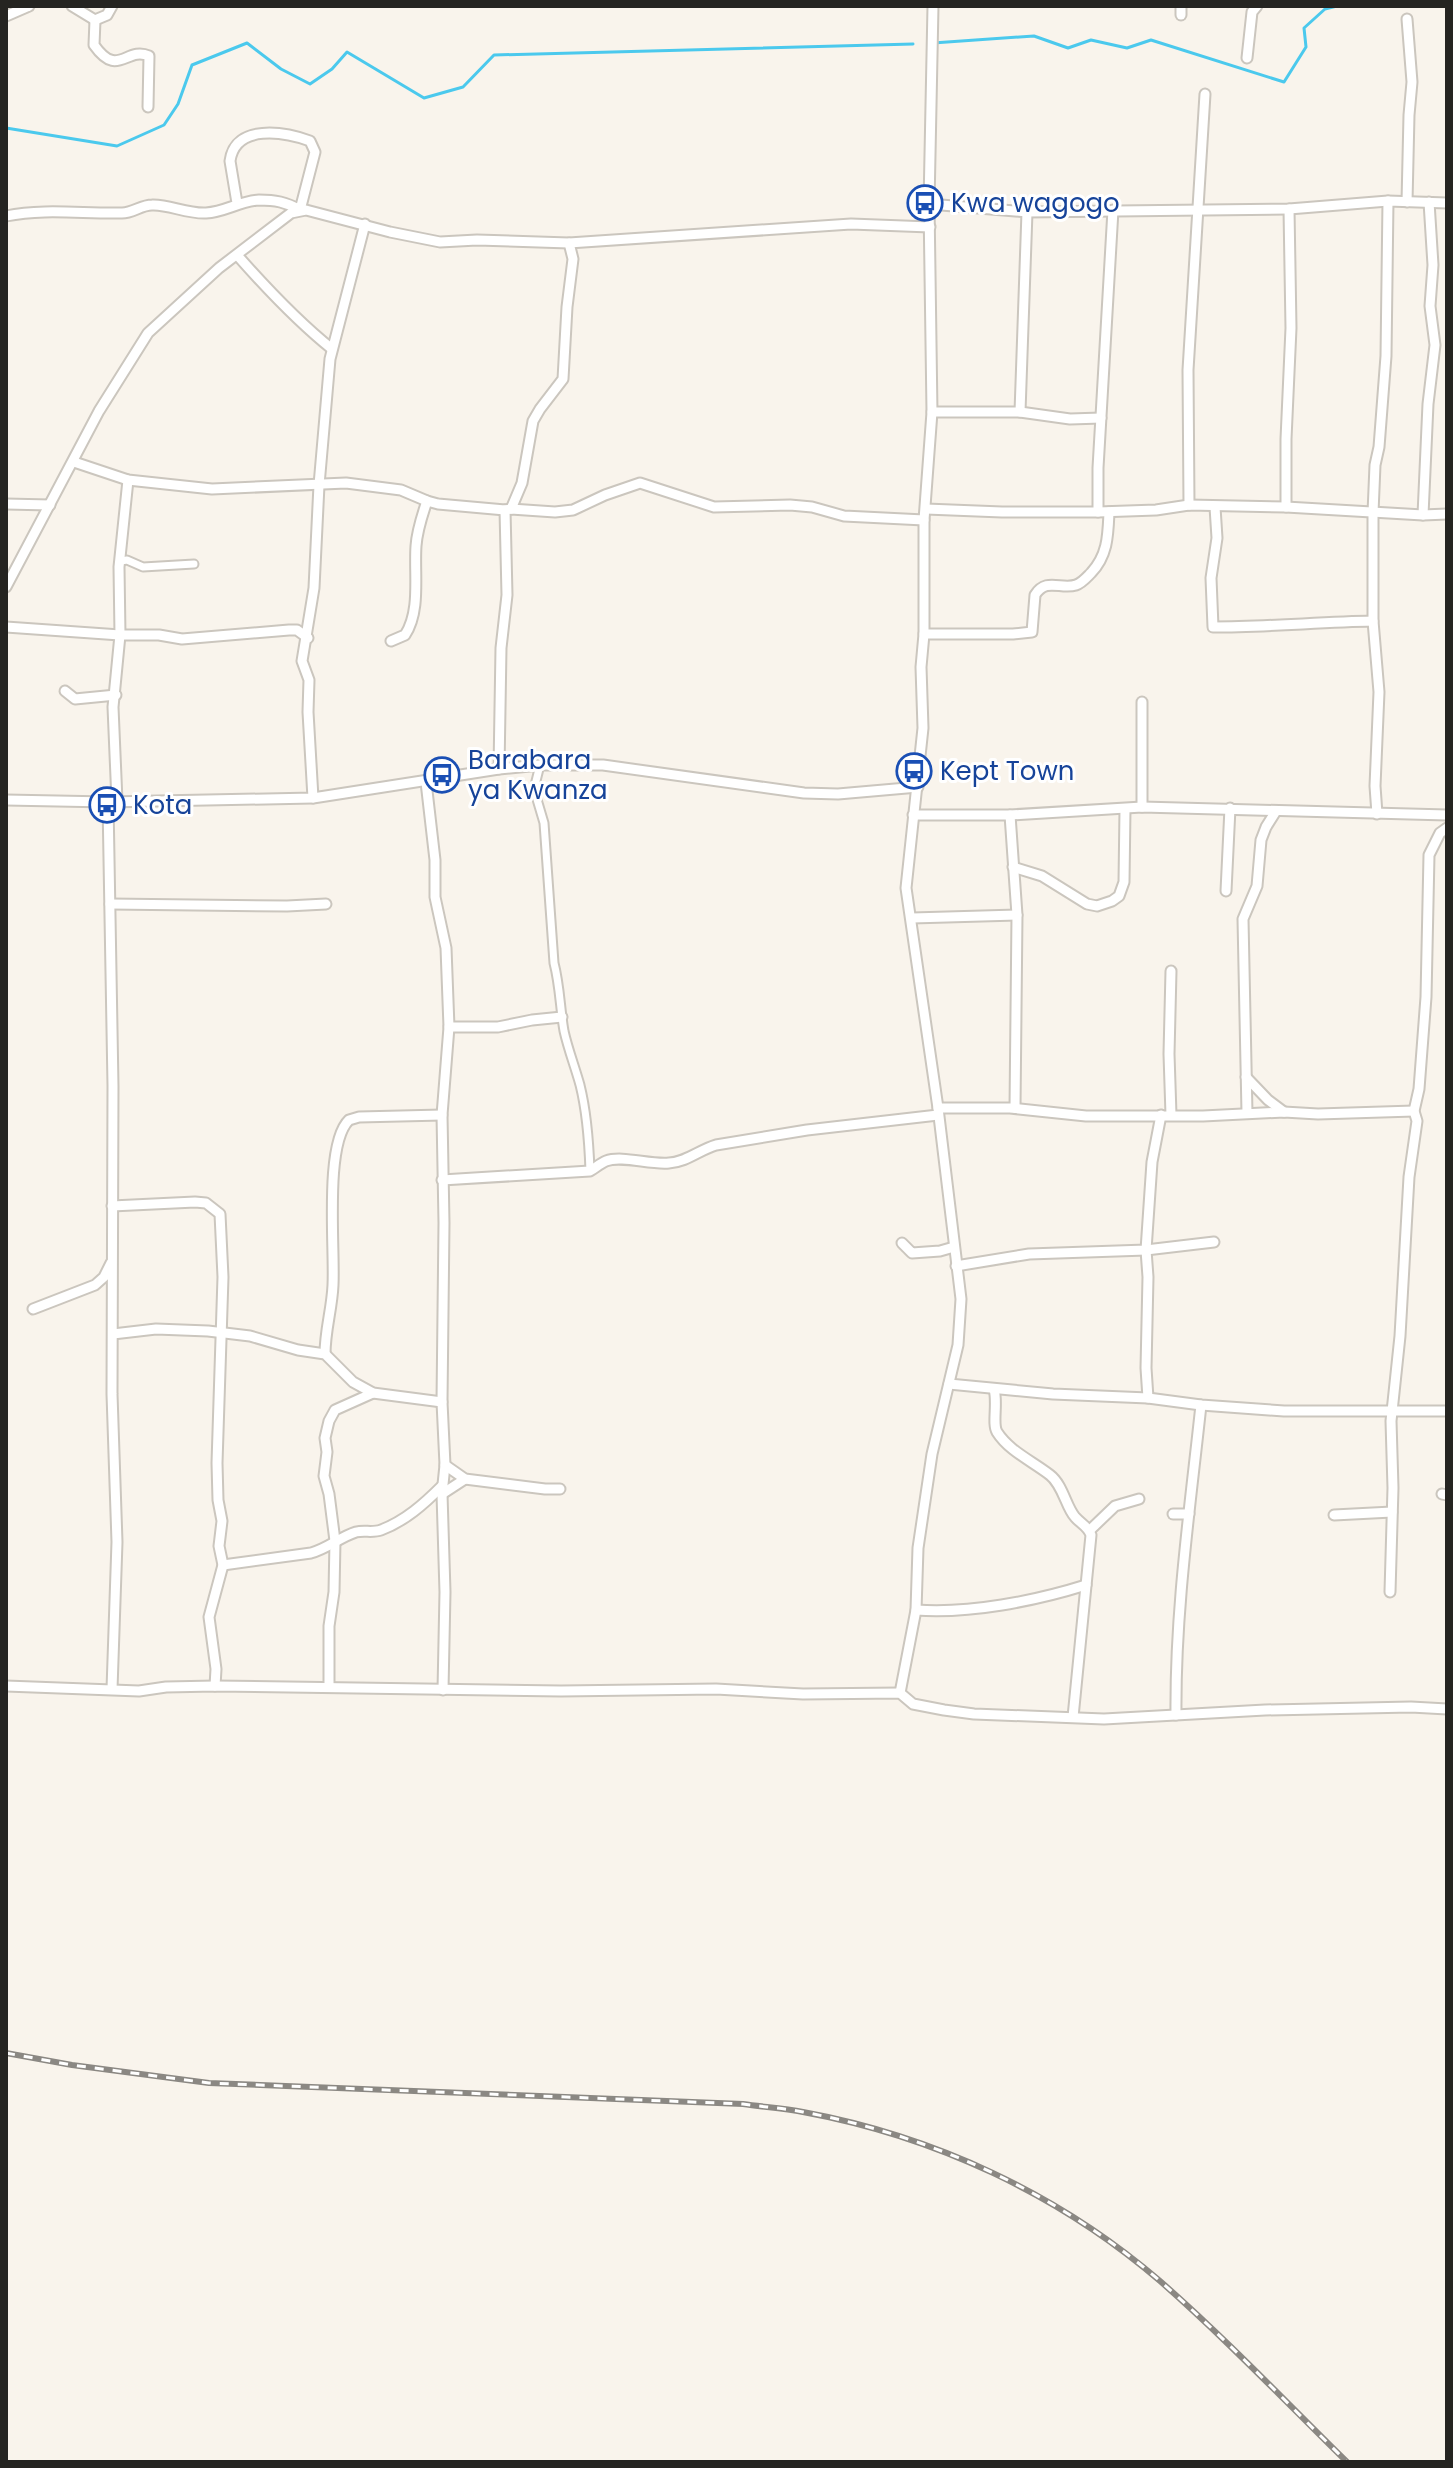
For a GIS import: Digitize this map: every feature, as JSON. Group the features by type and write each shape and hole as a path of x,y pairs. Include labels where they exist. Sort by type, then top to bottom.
{"street":[{"path":"6,16 29,6"},
{"path":"72,6 95,20"},
{"path":"95,20 107,15 112,6"},
{"path":"900,1693 916,1610 918,1548 932,1454 958,1345 961,1299 906,888 923,728 921,667 925,514 932,412 929,204 933,6"},
{"path":"1247,58 1252,12 1257,6"},
{"path":"1407,19 1412,82 1407,202"},
{"path":"95,20 94,45 104,58 116,61 137,53 149,56 148,107"},
{"path":"1189,505 1188,370 1205,94"},
{"path":"6,587 122,372 148,333 219,268 270,228 300,210 315,152 310,141 296,136 258,133 239,141 230,161 237,203"},
{"path":"6,216 37,211 130,213 147,205 187,213 208,213 225,210 237,203 285,201 300,210 440,242 569,243 822,225 930,227"},
{"path":"929,204 1027,212 1289,209 1388,201 1447,203"},
{"path":"1377,814 1375,786 1379,692 1373,621 1373,513 1386,356 1388,201"},
{"path":"1423,515 1428,404 1435,345 1430,306 1433,265 1429,202"},
{"path":"1286,507 1291,328 1289,209"},
{"path":"924,634 1031,633 1038,590 1046,585 1079,584 1104,555 1108,540 1103,512 1101,418 1113,210"},
{"path":"1020,412 1027,212"},
{"path":"313,798 308,730 309,680 302,661 314,588 319,485 332,349 365,224"},
{"path":"499,769 508,510 522,483 533,421 563,379 573,259 569,243"},
{"path":"237,255 313,335 332,349"},
{"path":"932,412 1020,412 1070,419 1101,418"},
{"path":"74,462 128,480 212,489 346,483 401,490 427,501 555,512 573,510 640,483 714,507 790,505 812,507 844,516 1103,512 1189,505 1447,514"},
{"path":"112,1689 117,1542 110,904 113,735 120,635 119,567 128,480"},
{"path":"391,641 405,635 412,623 416,543 427,501"},
{"path":"6,504 50,505"},
{"path":"1215,507 1217,538 1211,578 1213,627 1373,621"},
{"path":"121,561 127,560 143,567 194,564"},
{"path":"6,627 159,635 182,639 297,630 308,638"},
{"path":"65,691 75,699 116,695"},
{"path":"1142,702 1142,807"},
{"path":"540,765 535,785 543,814 559,1005 584,1105 590,1171"},
{"path":"6,800 313,798 540,765 603,765 804,793 838,794 918,787"},
{"path":"426,782 435,860 435,897 446,948 449,1027 442,1115 443,1690"},
{"path":"913,815 1010,815 1142,807 1447,815"},
{"path":"1226,891 1230,808"},
{"path":"1013,867 1042,876 1087,904 1097,906 1112,901 1119,896 1124,882 1125,809"},
{"path":"1247,1113 1243,919 1257,886 1261,840 1276,811"},
{"path":"1010,815 1017,915 1015,1108"},
{"path":"1390,1592 1392,1411 1400,1336 1409,1177 1417,1121 1414,1111 1419,1089 1426,997 1429,855 1440,833 1447,828"},
{"path":"110,904 326,904"},
{"path":"912,918 1017,915"},
{"path":"1148,1398 1146,1250 1152,1162 1166,1115 1171,971"},
{"path":"449,1027 498,1027 562,1017"},
{"path":"1246,1077 1284,1112"},
{"path":"442,1180 590,1171 606,1161 670,1163 716,1145 938,1112 1015,1108 1086,1116 1213,1116 1414,1111"},
{"path":"325,1354 333,1286 331,1241 338,1137 349,1120 359,1117 442,1115"},
{"path":"112,1206 195,1202 206,1203 220,1214 222,1333 217,1463 222,1521 219,1546 223,1565 209,1617 216,1669 215,1686"},
{"path":"956,1266 1029,1254 1146,1250 1214,1242"},
{"path":"902,1243 912,1253 954,1247"},
{"path":"33,1309 95,1285 104,1277 113,1260"},
{"path":"113,1334 156,1329 250,1336 298,1350 325,1354 353,1382 373,1393 442,1402"},
{"path":"949,1384 1284,1411 1447,1411"},
{"path":"994,1389 998,1402 994,1423 996,1430 1021,1455 1050,1475 1074,1517 1090,1530 1092,1540 1073,1717"},
{"path":"329,1687 329,1626 334,1592 335,1541 324,1476 325,1438 335,1410 373,1393"},
{"path":"1176,1715 1176,1657 1201,1405"},
{"path":"445,1465 465,1479 560,1489"},
{"path":"223,1565 311,1553 359,1531 378,1531 402,1520 443,1489 465,1479"},
{"path":"1090,1530 1115,1506 1139,1499"},
{"path":"1334,1515 1392,1512"},
{"path":"1173,1514 1189,1514"},
{"path":"916,1610 956,1610 1036,1600 1086,1585"},
{"path":"6,1686 139,1691 215,1686 900,1693 913,1704 974,1714 1104,1719 1411,1707 1447,1709"}],"waterway":[{"path":"933,43 1034,36 1068,48 1091,40 1127,48 1151,40 1284,82 1306,47 1304,28 1325,9 1337,6"},
{"path":"6,128 117,146 164,125 178,104 192,65 247,43 281,69 310,84 332,69 347,52 424,98 463,87 494,55 913,44"}],"railway":[{"path":"6,2053 209,2083 743,2104 803,2112 900,2136 993,2173 1080,2221 1121,2250 1208,2325 1347,2462"}],"place":[{"name":"Kwa wagogo","path":"925,203"},
{"name":"Kept Town","path":"914,771"},
{"name":"Barabara ya Kwanza","path":"442,775"},
{"name":"Kota","path":"107,805"}]}
